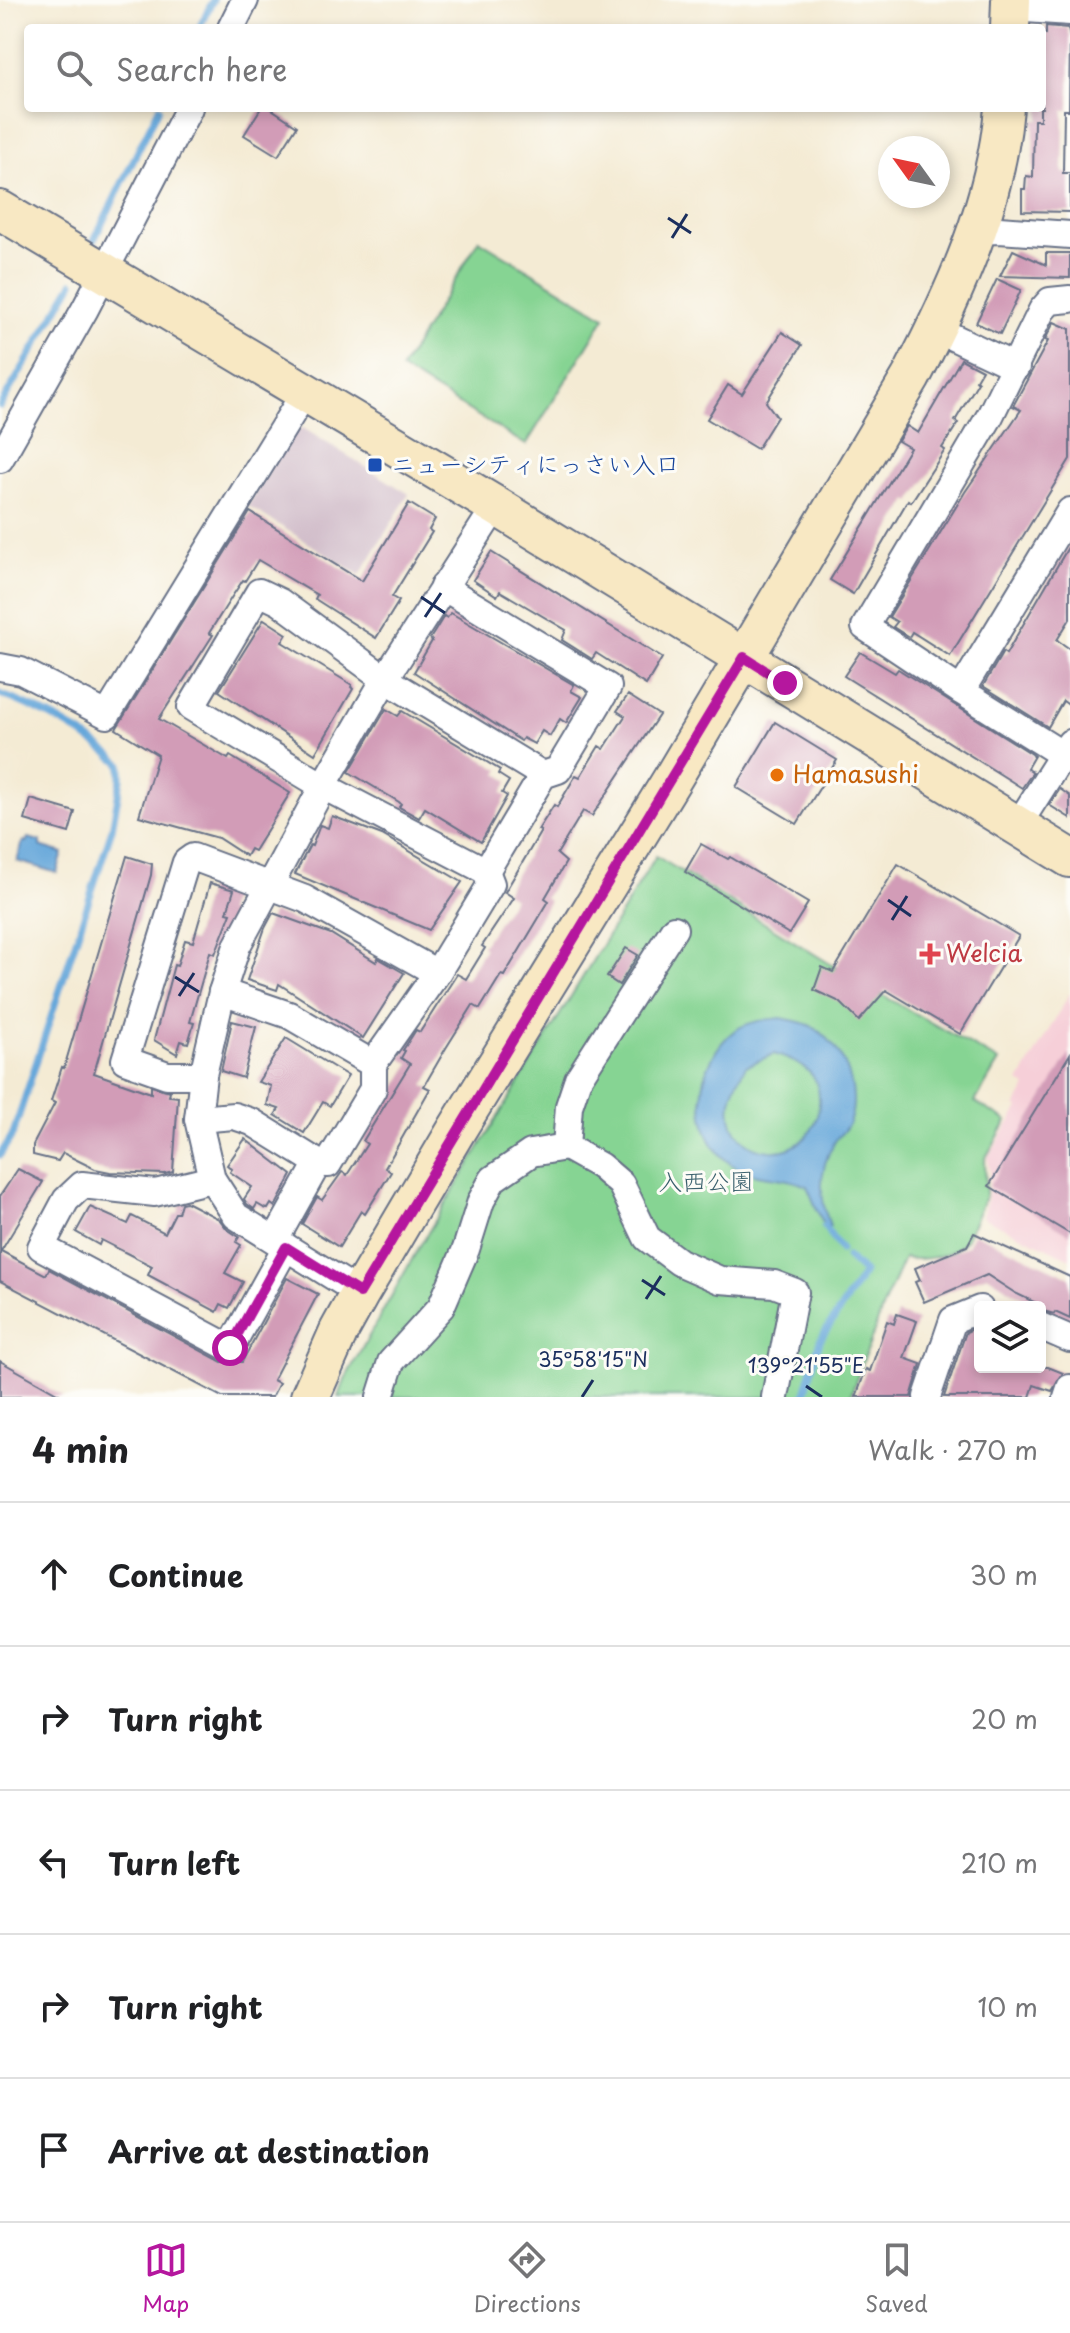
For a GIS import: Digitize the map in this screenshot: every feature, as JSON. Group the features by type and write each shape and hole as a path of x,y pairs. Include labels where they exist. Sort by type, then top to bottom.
{"street":[{"path":"233,24 245,0"},
{"path":"1011,12 1070,12"},
{"path":"0,459 104,273 187,112"},
{"path":"310,1397 339,1331 360,1293 911,377 936,329 978,231 1003,112"},
{"path":"0,210 496,506 1070,858"},
{"path":"978,231 1070,235"},
{"path":"1018,825 1066,749 961,691 865,627 990,416 1042,310 1050,301 1070,299"},
{"path":"936,329 1016,367"},
{"path":"0,667 21,671 107,715 305,392"},
{"path":"360,1293 236,1216 212,1179 198,1119 203,1075 222,992 237,946 385,679 496,506"},
{"path":"961,691 1070,511"},
{"path":"443,587 608,687 558,770 543,775 486,871"},
{"path":"198,1119 234,1116 252,1122 318,1163 328,1164 373,1089 373,1064 437,973 491,884 486,871 323,786 191,707 259,592 280,602 385,679 543,775"},
{"path":"203,1075 167,1075 125,1060 186,862 193,857 305,899 437,973"},
{"path":"566,1147 569,1106 578,1079 674,929"},
{"path":"222,992 289,1015 373,1064"},
{"path":"380,1397 391,1362 441,1307 466,1249 481,1201 493,1179 531,1153 566,1147 600,1166 621,1184 647,1238 679,1262 720,1280 774,1284 795,1292 781,1352 775,1397"},
{"path":"212,1179 155,1193 82,1185 66,1200 41,1247 230,1348 318,1163"},
{"path":"927,1397 953,1320 974,1311"},
{"path":"1046,1329 1070,1339"},
{"path":"1067,1397 1070,1388"}],"shaded area":[{"path":"303,428 409,494 360,575 248,506 293,430"},
{"path":"1070,993 1070,1259 982,1217 988,1196 988,1157 1019,1108 1016,1106 1027,1087 1019,1082"}],"green space":[{"path":"479,240 605,317 526,445 401,369"},
{"name":"入西公園","path":"656,856 861,983 999,1061 975,1102 1007,1121 985,1159 986,1195 966,1240 938,1256 904,1258 850,1397 339,1397 345,1379 415,1254"}],"water":[{"path":"28,838 40,841 40,846 63,853 57,873 17,861 23,841 26,842"},
{"path":"781,1018 804,1023 822,1033 840,1055 851,1082 853,1096 849,1123 834,1143 823,1174 822,1194 830,1226 824,1226 807,1186 756,1175 736,1167 715,1148 707,1132 702,1095 712,1059 722,1043 739,1028","holes":["774,1054 805,1068 815,1080 819,1097 815,1121 805,1138 790,1148 772,1151 755,1148 741,1138 732,1122 731,1101 746,1066"]}],"building":[{"path":"1046,26 1068,28 1070,38 1069,110 1064,110 1063,173 1070,173 1070,212 1022,211 1022,189 1025,189 1026,176 1033,177 1034,120 1040,120 1040,112 1046,112"},
{"path":"258,112 276,112 297,126 278,156 244,135"},
{"path":"1013,250 1046,265 1046,253 1070,253 1070,278 1000,276"},
{"path":"997,279 1021,290 1000,334 976,323"},
{"path":"1054,322 1070,329 1070,459 950,656 912,632 909,637 893,627 897,622 889,617 965,492 1021,410 1013,406 1048,341 1045,340"},
{"path":"782,332 802,345 766,402 777,417 757,449 707,419 728,385 742,394"},
{"path":"961,359 982,370 976,380 978,382 955,421 958,423 942,448 945,450 911,502 908,500 853,594 830,580 910,448 898,441 907,426 918,433"},
{"path":"409,503 435,519 429,530 432,532 392,597 399,601 376,638 315,599 317,595 258,560 209,633 213,635 159,719 228,759 230,756 290,793 254,851 250,849 246,856 218,838 139,816 158,755 116,729 250,512 362,581"},
{"path":"1070,544 1070,619 1057,640 1070,649 1070,706 1063,701 1048,727 983,686 1003,652 1006,654"},
{"path":"491,552 662,658 646,685 596,653 592,659 562,640 566,630 500,591 497,596 473,580"},
{"path":"451,613 574,685 571,691 582,697 566,723 560,719 550,736 542,731 534,744 523,738 521,741 414,672 444,616 447,618"},
{"path":"264,619 287,634 282,642 352,685 353,689 315,754 219,691"},
{"path":"860,652 895,673 898,669 1032,754 1034,756 1027,768 1033,772 1022,788 844,676"},
{"path":"628,695 659,715 592,816 583,811 557,854 566,862 545,898 549,901 504,976 501,975 480,1009 473,1005 446,1048 424,1086 430,1089 385,1168 391,1172 365,1214 361,1211 339,1247 302,1224 317,1197 322,1200 342,1172 347,1175 367,1144 363,1141 410,1064 401,1058 403,1050 416,1030 420,1032 457,974 466,979 485,948 482,946 514,898 505,892 541,831 538,830 554,805 557,807 576,775 580,777 599,746 604,749 625,716 617,711"},
{"path":"386,709 398,716 402,711 500,770 498,774 509,781 502,793 507,796 481,842 425,808 419,818 349,772"},
{"path":"775,722 837,760 797,824 736,787"},
{"path":"1060,789 1070,796 1070,818 1049,805"},
{"path":"31,799 75,812 69,833 25,820"},
{"path":"332,816 382,835 462,882 429,930 295,874 312,846 320,825 328,828"},
{"path":"701,844 728,859 730,857 808,903 789,934 685,872"},
{"path":"127,856 152,864 151,875 94,1073 151,1093 151,1086 170,1091 169,1096 178,1097 173,1172 165,1174 95,1169 63,1153 58,1161 33,1155 33,1145 55,1103 51,1101 64,1068"},
{"path":"898,864 1019,936 960,1034 886,990 859,1021 840,1002 814,990 822,967 833,972"},
{"path":"210,883 234,890 227,912 231,913 215,954 210,952 190,1022 194,1023 188,1043 181,1041 177,1054 154,1040 174,965 177,966 185,940 193,942"},
{"path":"273,913 331,934 376,962 378,958 404,973 363,1038 279,984 277,990 247,980"},
{"path":"626,948 638,955 619,985 607,977"},
{"path":"232,1021 256,1027 243,1078 221,1071"},
{"path":"286,1038 348,1076 330,1106 323,1102 304,1133 275,1115 279,1109 267,1105 271,1086 258,1082"},
{"path":"1070,1054 1070,1234 989,1186"},
{"path":"245,1139 292,1175 275,1207 271,1204 268,1209 257,1204 254,1209 247,1204 244,1199 252,1187 230,1172 232,1169 227,1165"},
{"path":"18,1169 43,1182 1,1251 46,1275 49,1269 222,1362 242,1362 287,1278 318,1294 273,1380 279,1383 272,1397 222,1397 0,1281 0,1196"},
{"path":"186,1202 219,1219 239,1237 236,1242 241,1245 225,1273 243,1282 229,1308 221,1304 217,1312 148,1275 152,1266 101,1240 99,1245 76,1232 90,1207 128,1224 132,1216 165,1233 181,1203"},
{"path":"974,1233 1070,1277 1070,1319 1046,1312 1046,1301 1032,1301 987,1275 924,1302 915,1282 920,1280 915,1268 967,1246"},
{"path":"897,1314 917,1321 904,1358 921,1364 911,1397 856,1397 866,1369 870,1371 887,1321 894,1324"},
{"path":"974,1329 974,1373 1046,1373 1048,1367 1063,1373 1052,1391 1034,1385 1030,1397 944,1397 966,1332"},
{"path":"0,1361 64,1397 0,1397"}],"waterway":[{"path":"201,24 213,0"},
{"path":"94,240 157,112"},
{"path":"0,406 73,283"},
{"path":"0,694 64,723 121,764 112,829 13,1134 0,1155"},
{"path":"824,1226 841,1250"},
{"path":"804,1397 820,1340 864,1273 847,1257"}],"place":[{"name":"ニューシティにっさい入口","path":"375,465"},
{"name":"Hamasushi","path":"777,775"},
{"name":"Welcia","path":"930,954"}],"route":[{"path":"230,1348 286,1247 360,1293 744,657 785,683"}]}
